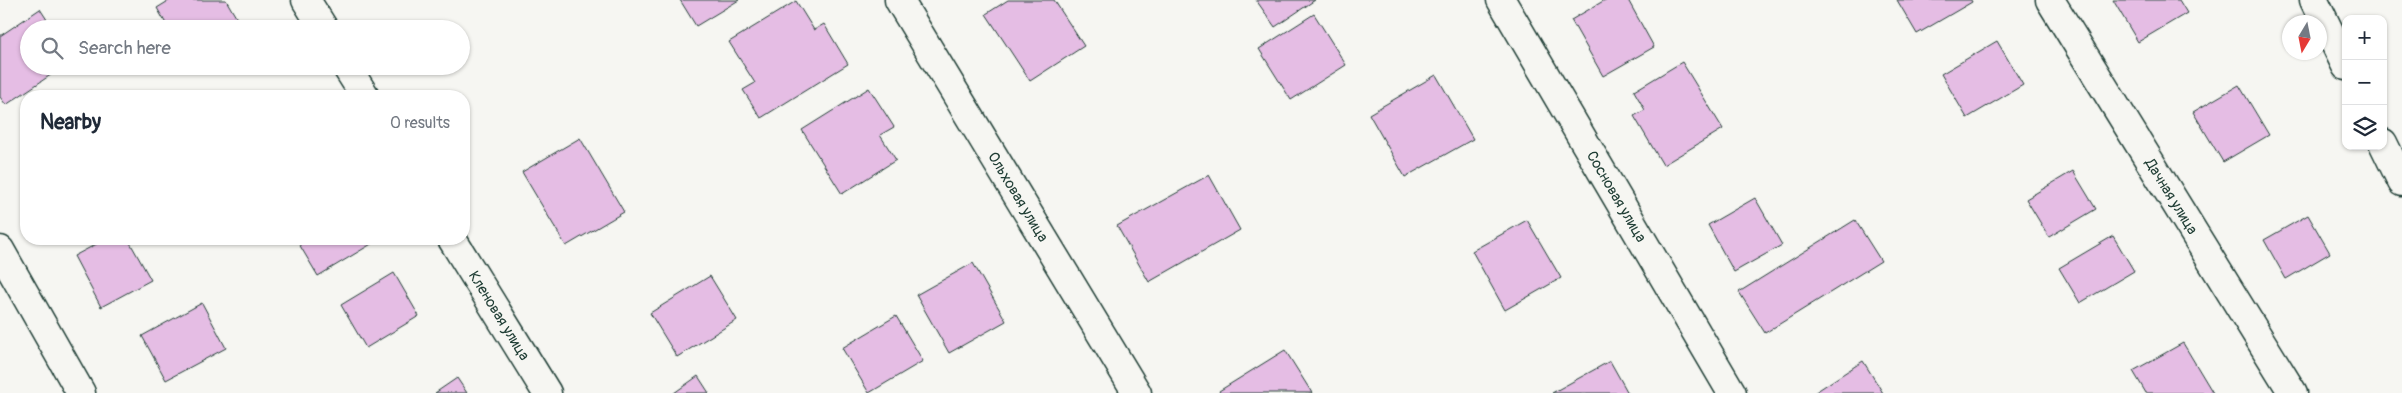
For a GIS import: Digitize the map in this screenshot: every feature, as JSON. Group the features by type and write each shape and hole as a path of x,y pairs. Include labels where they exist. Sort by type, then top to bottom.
{"street":[{"path":"306,0 318,20"},
{"name":"Ольховая улица","path":"899,0 1137,393"},
{"name":"Сосновая улица","path":"1501,0 1732,393"},
{"name":"Дачная улица","path":"2050,0 2293,393"},
{"path":"2314,0 2343,60"},
{"path":"352,75 361,90"},
{"path":"2386,150 2402,182"},
{"name":"Кленовая улица","path":"456,245 547,393"},
{"path":"0,250 80,393"}],"building":[{"path":"170,0 226,0 238,20 164,20 157,8"},
{"path":"680,0 739,0 696,26"},
{"path":"1008,0 1054,0 1084,46 1030,81 986,14"},
{"path":"1256,0 1315,0 1275,27"},
{"path":"1605,0 1628,0 1654,47 1603,76 1571,20"},
{"path":"1897,0 1971,0 1972,2 1917,34"},
{"path":"2113,0 2179,0 2187,13 2138,42"},
{"path":"796,1 814,30 824,24 848,64 761,118 743,90 755,83 729,42"},
{"path":"40,9 47,20 24,20"},
{"path":"1314,14 1346,65 1291,100 1259,49"},
{"path":"20,22 20,75 51,75 28,90 20,90 20,96 6,105 0,97 0,36"},
{"path":"1997,41 2023,85 1967,118 1941,74"},
{"path":"1682,62 1723,129 1663,165 1634,116 1645,110 1634,91"},
{"path":"1436,75 1473,139 1405,177 1369,114"},
{"path":"2239,85 2269,135 2223,162 2193,112"},
{"path":"869,88 894,127 880,135 896,160 842,194 802,130"},
{"path":"580,138 624,212 566,246 522,172"},
{"path":"2073,171 2096,209 2049,237 2026,199"},
{"path":"1209,175 1240,230 1149,282 1117,226"},
{"path":"1755,198 1782,245 1734,272 1708,225"},
{"path":"2308,215 2330,253 2286,279 2264,240"},
{"path":"1527,220 1561,278 1505,310 1472,251"},
{"path":"1855,220 1881,261 1765,333 1739,292"},
{"path":"2113,236 2134,271 2080,303 2059,268"},
{"path":"95,245 131,245 151,280 101,307 74,256"},
{"path":"300,245 370,245 318,276"},
{"path":"973,263 1006,321 949,353 916,295"},
{"path":"394,273 419,316 366,348 341,305"},
{"path":"710,276 737,320 677,357 650,313"},
{"path":"202,303 226,348 166,380 142,336"},
{"path":"896,316 923,361 869,393 842,348"},
{"path":"2183,343 2213,393 2146,393 2133,371"},
{"path":"1285,350 1312,393 1220,393 1219,391"},
{"path":"1610,361 1628,393 1552,393"},
{"path":"1863,361 1883,393 1814,393"},
{"path":"698,376 709,393 674,393"},
{"path":"457,378 467,393 435,393"}]}
